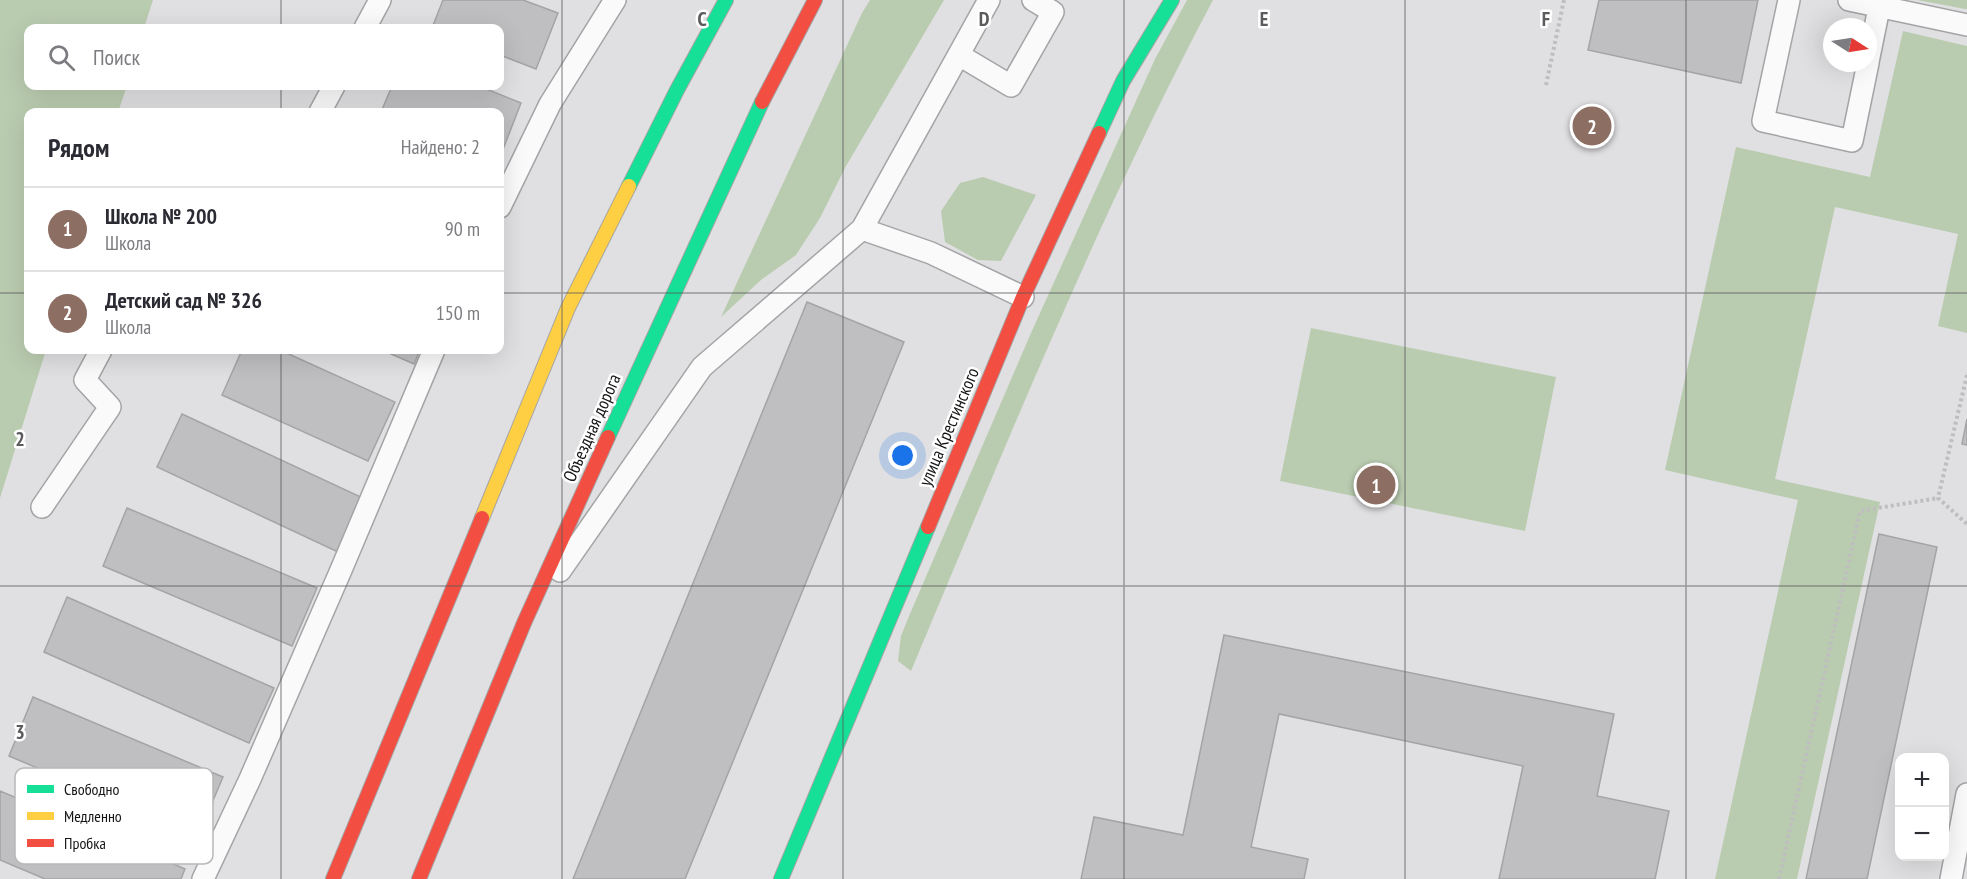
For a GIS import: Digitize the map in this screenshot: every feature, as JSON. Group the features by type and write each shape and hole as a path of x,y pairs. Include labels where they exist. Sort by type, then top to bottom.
{"main road":[{"path":"333,879 568,308 677,90 726,0"},
{"name":"Объездная дорога","path":"419,879 524,623 754,117 815,0"},
{"name":"улица Крестинского","path":"781,879 1023,297 1123,81 1173,0"}],"lane":[{"path":"366,24 380,0"},
{"path":"504,199 550,104 615,0"},
{"path":"524,623 702,367 862,229 989,0"},
{"path":"959,55 1011,86 1057,6 1033,0"},
{"path":"1789,0 1763,121 1852,141 1866,72"},
{"path":"1849,0 1967,25"},
{"path":"1877,18 1879,8"},
{"path":"322,108 332,90"},
{"path":"862,229 931,253 1023,297"},
{"path":"42,507 110,407 85,380 99,354"},
{"path":"213,858 250,779 341,570 432,354"},
{"path":"1951,879 1963,828 1967,794"},
{"path":"203,879 210,864"}],"path":[{"path":"1546,85 1564,0"},
{"path":"1938,498 1967,375"},
{"path":"1938,498 1967,525"},
{"path":"1779,879 1860,512 1938,498"}],"green space":[{"path":"0,0 153,0 145,24 24,24 24,90 126,90 119,108 24,108 24,354 45,354 0,498"},
{"path":"870,0 944,0 846,166 820,218 796,255 761,280 721,317 862,13"},
{"path":"1187,0 1213,0 1131,165 1054,332 911,671 898,661 901,636 909,616 1031,333 1155,59"},
{"path":"1917,0 1967,0 1967,9 1965,9"},
{"path":"1903,31 1967,46 1967,333 1938,326 1958,234 1835,207 1775,479 1880,502 1797,879 1715,879 1798,500 1665,470 1736,147 1870,177"},
{"path":"983,177 1036,195 1001,261 978,260 945,242 941,211 960,183"},
{"path":"1311,328 1556,377 1525,531 1280,481"}],"building":[{"path":"443,0 523,0 558,13 536,69 504,57 504,24 434,24"},
{"path":"1599,0 1758,0 1741,83 1588,50"},
{"path":"390,90 489,90 521,103 504,147 504,108 383,108"},
{"path":"807,302 904,342 685,879 573,879"},
{"path":"240,354 289,354 395,402 368,461 222,395"},
{"path":"391,354 418,354 414,364"},
{"path":"182,414 363,498 338,552 157,467"},
{"path":"1967,419 1967,445 1962,444"},
{"path":"127,508 317,588 292,646 103,566"},
{"path":"1879,534 1937,547 1867,879 1806,879"},
{"path":"67,597 274,688 249,743 44,652"},
{"path":"1224,635 1614,714 1597,796 1669,811 1655,879 1499,879 1523,766 1279,714 1251,847 1308,859 1304,879 1081,879 1094,817 1183,835"},
{"path":"33,697 202,768 37,768 9,756"},
{"path":"213,773 223,777 213,801"},
{"path":"0,791 15,797 15,864 173,864 185,869 181,879 45,879 0,860"}],"traffic: fast":[{"path":"629,186 677,90 726,0"},
{"path":"1099,133 1123,81 1172,0"},
{"path":"608,437 762,102"},
{"path":"781,879 928,527"}],"traffic: slow":[{"path":"482,518 568,308 629,186"}],"traffic: jam":[{"path":"762,102 815,0"},
{"path":"928,527 1023,297 1099,133"},
{"path":"419,879 524,623 608,437"},
{"path":"333,879 482,518"}],"place":[{"name":"Детский сад № 326","path":"1592,126"},
{"name":"Школа № 200","path":"1376,485"}]}
